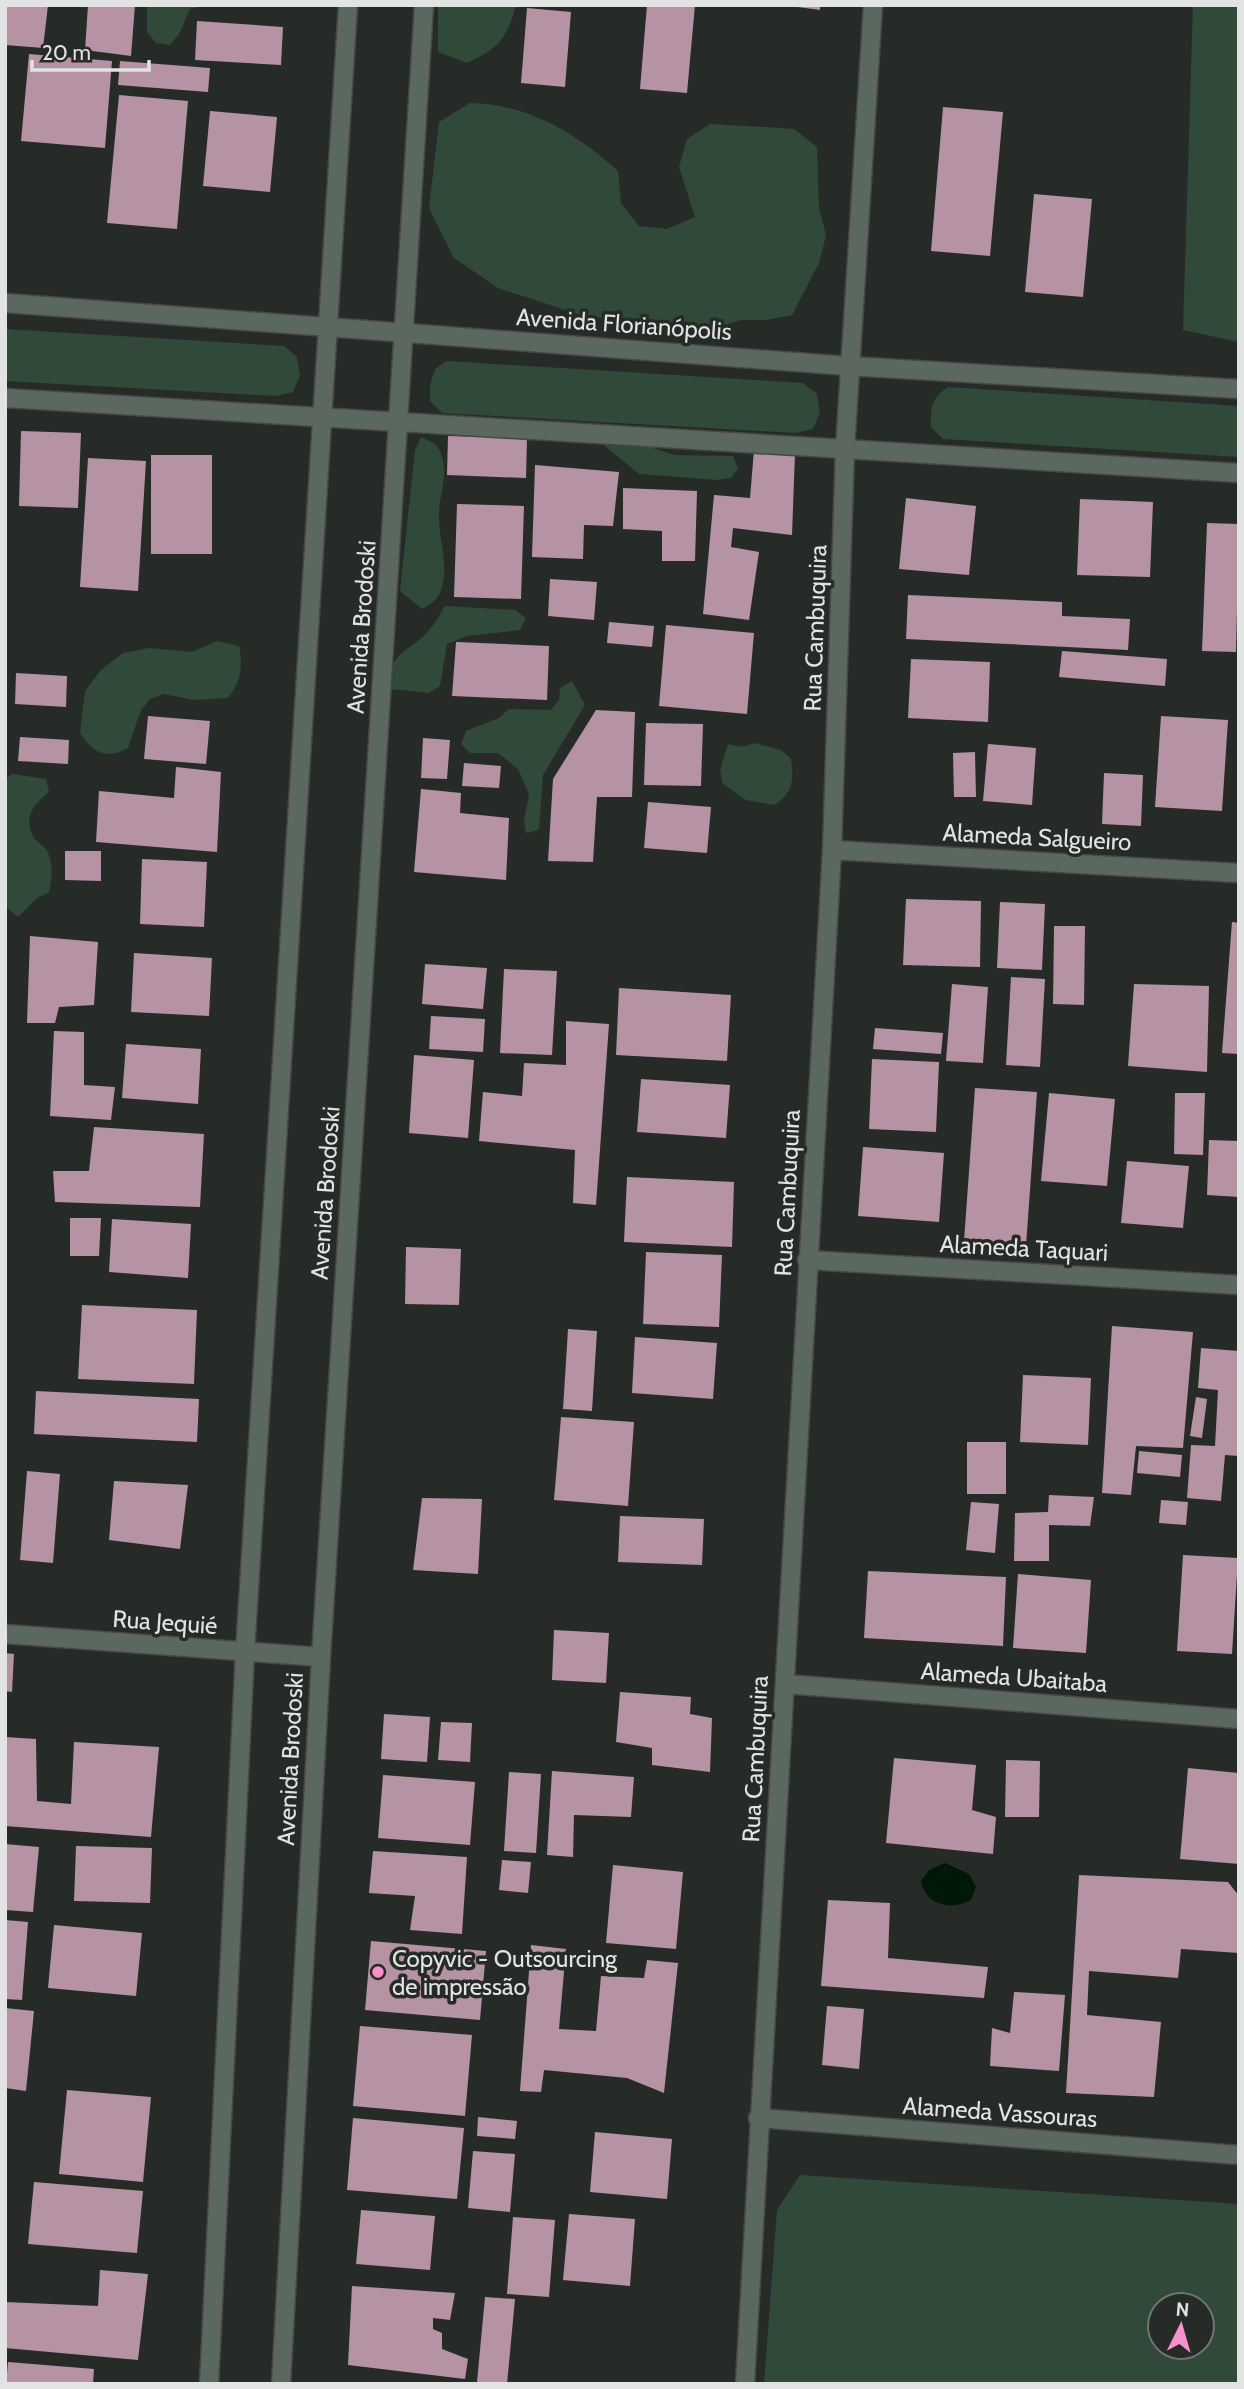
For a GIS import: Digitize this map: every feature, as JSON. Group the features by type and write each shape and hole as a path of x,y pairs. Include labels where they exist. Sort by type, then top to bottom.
{"street":[{"name":"Avenida Brodoski","path":"209,2384 245,1652 348,5"},
{"name":"Avenida Brodoski","path":"281,2384 321,1657 424,5"},
{"name":"Rua Cambuquira","path":"745,2384 832,850 849,366 873,5"},
{"name":"Avenida Florianópolis","path":"5,303 849,366 1239,390"},
{"path":"5,398 1239,473"},
{"name":"Alameda Salgueiro","path":"832,850 1239,873"},
{"name":"Alameda Taquari","path":"807,1260 1239,1285"},
{"name":"Rua Jequié","path":"5,1634 321,1657"},
{"name":"Alameda Ubaitaba","path":"785,1684 1239,1719"},
{"name":"Alameda Vassouras","path":"758,2118 1239,2155"}],"shaded area":[{"path":"147,5 206,5 190,9 179,34 170,45 156,43 147,32"},
{"path":"438,5 516,5 500,42 467,63 438,52"},
{"path":"1193,5 1239,5 1239,342 1183,330"},
{"path":"470,103 512,109 550,123 568,133 618,171 621,203 639,226 667,229 695,217 679,167 687,139 710,124 794,129 817,147 819,208 826,235 819,263 792,315 766,320 741,320 711,329 634,323 581,315 498,288 454,258 429,208 439,122"},
{"path":"5,329 284,346 297,357 300,375 293,392 276,396 5,381"},
{"path":"447,361 803,383 817,394 820,412 813,429 796,433 442,413 430,401 430,385 435,369"},
{"path":"948,387 1239,406 1239,457 943,439 931,427 931,414 935,399"},
{"path":"421,437 438,448 444,469 439,514 444,562 443,581 438,596 422,609 400,591 415,450"},
{"path":"599,441 647,446 674,455 733,456 738,468 731,478 717,480 639,474"},
{"path":"445,606 515,610 526,618 520,630 468,636 447,644 440,686 429,693 391,689 390,676 396,660 423,637"},
{"path":"217,641 239,646 240,674 228,698 194,700 164,694 150,699 141,710 128,748 113,754 95,750 80,733 85,691 101,670 123,653 149,648 192,652"},
{"path":"572,681 585,705 543,775 539,830 526,833 524,821 529,794 518,769 498,753 470,753 461,744 466,731 499,718 509,709 551,710 559,700 560,688"},
{"path":"755,743 781,750 791,759 791,786 785,796 774,805 746,800 723,784 720,770 728,744 742,747"},
{"path":"12,774 46,779 49,792 34,807 29,824 34,838 46,849 50,859 49,892 37,898 18,917 8,909 5,900 5,780"},
{"path":"945,1863 969,1874 976,1887 971,1900 955,1905 940,1904 923,1889 921,1881 929,1870"},
{"path":"800,2175 1239,2204 1239,2384 764,2384 777,2210"}],"building":[{"path":"5,5 48,5 43,48 5,45"},
{"path":"88,5 135,5 131,56 85,50"},
{"path":"647,5 695,5 687,93 640,89"},
{"path":"783,5 820,5 820,10"},
{"path":"527,8 571,12 565,87 521,83"},
{"path":"197,21 283,27 281,65 195,60"},
{"path":"29,54 112,61 105,148 21,141"},
{"path":"120,61 210,68 208,92 118,85"},
{"path":"119,95 188,101 177,229 107,223"},
{"path":"943,107 1003,112 990,256 931,251"},
{"path":"210,111 277,117 270,192 203,186"},
{"path":"1034,194 1092,199 1083,297 1025,292"},
{"path":"21,431 81,433 78,508 19,506"},
{"path":"448,436 527,438 526,478 447,475"},
{"path":"754,450 795,453 792,535 733,528 731,547 759,552 749,620 703,614 714,495 750,498"},
{"path":"151,455 212,455 212,554 151,554"},
{"path":"88,458 146,461 138,591 80,587"},
{"path":"535,465 619,472 613,526 584,525 583,559 532,557"},
{"path":"623,488 697,491 695,561 662,561 662,531 623,529"},
{"path":"906,498 976,506 969,575 899,569"},
{"path":"1080,499 1153,502 1150,577 1077,575"},
{"path":"457,504 524,506 521,599 454,597"},
{"path":"1207,523 1239,524 1236,652 1202,651"},
{"path":"550,579 597,582 594,620 548,616"},
{"path":"908,595 1062,602 1062,616 1130,619 1128,650 906,639"},
{"path":"609,622 654,626 652,647 607,643"},
{"path":"666,625 754,633 747,714 659,706"},
{"path":"456,642 549,646 547,700 452,696"},
{"path":"1062,651 1167,659 1165,686 1059,677"},
{"path":"911,659 990,662 988,722 908,718"},
{"path":"16,673 67,676 66,707 15,704"},
{"path":"596,710 635,712 632,797 597,797 593,862 548,861 553,779"},
{"path":"148,716 210,721 206,764 144,759"},
{"path":"1161,716 1228,720 1222,811 1155,807"},
{"path":"646,723 703,724 701,786 644,785"},
{"path":"20,737 69,740 68,764 18,761"},
{"path":"423,738 450,740 447,779 421,778"},
{"path":"988,744 1036,748 1032,805 983,801"},
{"path":"975,752 976,797 954,797 953,753"},
{"path":"464,763 501,766 499,788 462,786"},
{"path":"176,767 221,772 217,852 96,842 99,791 174,798"},
{"path":"1104,773 1143,775 1141,826 1102,824"},
{"path":"421,789 461,793 460,813 509,818 506,880 414,872"},
{"path":"648,802 711,807 707,853 644,848"},
{"path":"65,851 101,851 101,881 65,880"},
{"path":"142,859 207,862 204,927 140,924"},
{"path":"906,899 981,901 980,967 903,965"},
{"path":"1000,902 1045,904 1042,970 997,968"},
{"path":"1232,922 1239,923 1239,1054 1222,1053"},
{"path":"1054,926 1085,926 1084,1005 1053,1004"},
{"path":"30,936 98,942 94,1005 59,1007 55,1023 27,1023"},
{"path":"134,953 212,958 209,1016 131,1012"},
{"path":"425,964 487,968 483,1009 422,1004"},
{"path":"504,969 557,971 552,1055 500,1053"},
{"path":"1011,977 1045,979 1040,1067 1006,1065"},
{"path":"952,984 988,987 983,1063 946,1061"},
{"path":"1134,984 1209,986 1207,1072 1128,1066"},
{"path":"619,988 731,995 727,1061 616,1055"},
{"path":"431,1016 485,1019 483,1052 429,1049"},
{"path":"566,1021 609,1024 596,1205 573,1203 575,1150 479,1141 483,1092 522,1096 524,1063 566,1065"},
{"path":"875,1028 943,1033 941,1054 873,1049"},
{"path":"54,1031 84,1032 84,1085 115,1087 111,1120 50,1116"},
{"path":"126,1044 201,1049 198,1104 122,1098"},
{"path":"414,1055 474,1060 468,1138 409,1133"},
{"path":"872,1059 939,1062 936,1132 869,1129"},
{"path":"641,1079 730,1085 726,1138 637,1132"},
{"path":"975,1088 1037,1092 1026,1246 964,1241"},
{"path":"1049,1093 1115,1099 1107,1186 1041,1181"},
{"path":"1175,1093 1205,1093 1203,1155 1174,1154"},
{"path":"94,1127 204,1134 200,1207 55,1202 53,1171 89,1171"},
{"path":"1209,1140 1239,1141 1239,1197 1207,1195"},
{"path":"863,1147 944,1153 939,1222 858,1216"},
{"path":"1127,1161 1189,1166 1183,1228 1121,1223"},
{"path":"627,1177 734,1182 732,1247 624,1242"},
{"path":"70,1218 101,1218 99,1256 70,1256"},
{"path":"112,1219 191,1224 188,1278 109,1272"},
{"path":"406,1247 461,1249 459,1305 405,1304"},
{"path":"646,1252 722,1255 719,1327 643,1324"},
{"path":"82,1305 197,1310 194,1384 78,1379"},
{"path":"1112,1326 1193,1332 1183,1448 1136,1446 1131,1495 1102,1493"},
{"path":"568,1329 597,1331 592,1411 563,1409"},
{"path":"635,1337 717,1343 713,1399 632,1393"},
{"path":"1201,1348 1239,1351 1239,1456 1225,1455 1221,1501 1187,1498 1191,1445 1215,1446 1218,1390 1198,1388"},
{"path":"1023,1375 1091,1378 1088,1445 1020,1442"},
{"path":"36,1391 199,1399 197,1442 34,1434"},
{"path":"1196,1397 1207,1399 1202,1438 1190,1436"},
{"path":"561,1417 634,1422 628,1506 554,1500"},
{"path":"967,1442 1006,1442 1006,1494 967,1494"},
{"path":"1139,1451 1182,1455 1180,1477 1137,1473"},
{"path":"27,1471 60,1474 53,1563 20,1560"},
{"path":"114,1481 188,1485 180,1549 109,1540"},
{"path":"1049,1495 1094,1497 1090,1526 1049,1525 1049,1561 1014,1561 1015,1513 1048,1512"},
{"path":"422,1498 482,1499 478,1574 413,1570"},
{"path":"1161,1500 1188,1502 1186,1525 1159,1523"},
{"path":"971,1502 999,1504 995,1553 966,1550"},
{"path":"620,1516 704,1519 702,1565 618,1562"},
{"path":"1183,1555 1238,1558 1232,1654 1177,1651"},
{"path":"868,1571 1006,1577 1003,1646 864,1638"},
{"path":"1018,1574 1091,1580 1086,1653 1013,1648"},
{"path":"554,1630 609,1633 606,1683 552,1680"},
{"path":"5,1653 14,1654 12,1692 5,1691"},
{"path":"620,1692 691,1697 690,1714 712,1718 710,1772 652,1765 652,1748 616,1742"},
{"path":"384,1714 430,1717 427,1762 381,1759"},
{"path":"441,1722 472,1723 470,1762 438,1760"},
{"path":"5,1737 36,1739 37,1801 71,1804 74,1742 159,1747 151,1837 5,1826"},
{"path":"894,1758 976,1765 972,1810 996,1817 993,1854 886,1843"},
{"path":"1006,1760 1040,1761 1039,1817 1005,1817"},
{"path":"1188,1768 1239,1773 1239,1864 1180,1859"},
{"path":"552,1771 634,1777 631,1817 574,1815 573,1857 547,1855"},
{"path":"509,1772 541,1774 536,1853 504,1851"},
{"path":"383,1775 475,1782 470,1845 378,1838"},
{"path":"5,1844 39,1847 33,1912 5,1910"},
{"path":"76,1846 152,1848 150,1903 74,1901"},
{"path":"373,1851 467,1857 462,1934 410,1930 415,1896 369,1893"},
{"path":"502,1860 531,1862 528,1893 499,1890"},
{"path":"613,1865 683,1872 676,1949 606,1943"},
{"path":"1079,1875 1228,1882 1239,1896 1239,1953 1181,1949 1178,1978 1089,1971 1087,2015 1161,2022 1154,2097 1066,2093"},
{"path":"828,1900 890,1903 888,1958 988,1967 984,1998 821,1986"},
{"path":"5,1920 28,1922 22,2000 5,1999"},
{"path":"54,1925 142,1933 136,1996 48,1988"},
{"path":"371,1941 486,1951 480,2020 365,2010"},
{"path":"531,1945 566,1949 559,2029 596,2031 601,1976 644,1978 647,1960 678,1963 664,2093 627,2078 544,2070 541,2092 520,2091"},
{"path":"1014,1992 1065,1995 1059,2071 990,2066 992,2028 1010,2033"},
{"path":"827,2006 864,2009 859,2069 822,2065"},
{"path":"5,2008 34,2011 26,2091 5,2088"},
{"path":"360,2026 472,2035 465,2116 353,2106"},
{"path":"67,2090 151,2097 143,2182 59,2174"},
{"path":"478,2117 517,2121 515,2139 477,2136"},
{"path":"353,2118 464,2128 457,2199 347,2190"},
{"path":"595,2132 672,2139 667,2199 590,2192"},
{"path":"473,2151 515,2154 510,2212 468,2208"},
{"path":"34,2182 143,2191 137,2253 28,2244"},
{"path":"361,2210 435,2216 430,2270 356,2264"},
{"path":"569,2214 635,2219 630,2286 563,2280"},
{"path":"513,2217 555,2220 549,2297 507,2294"},
{"path":"100,2270 148,2274 138,2360 5,2348 5,2302 98,2306"},
{"path":"352,2286 455,2293 450,2320 433,2318 433,2329 442,2333 442,2349 468,2359 465,2379 348,2365"},
{"path":"485,2297 515,2299 507,2384 477,2382"},
{"path":"8,2362 94,2369 93,2384 6,2384"}],"place":[{"name":"Copyvic - Outsourcing de impressão","path":"378,1972"}]}
